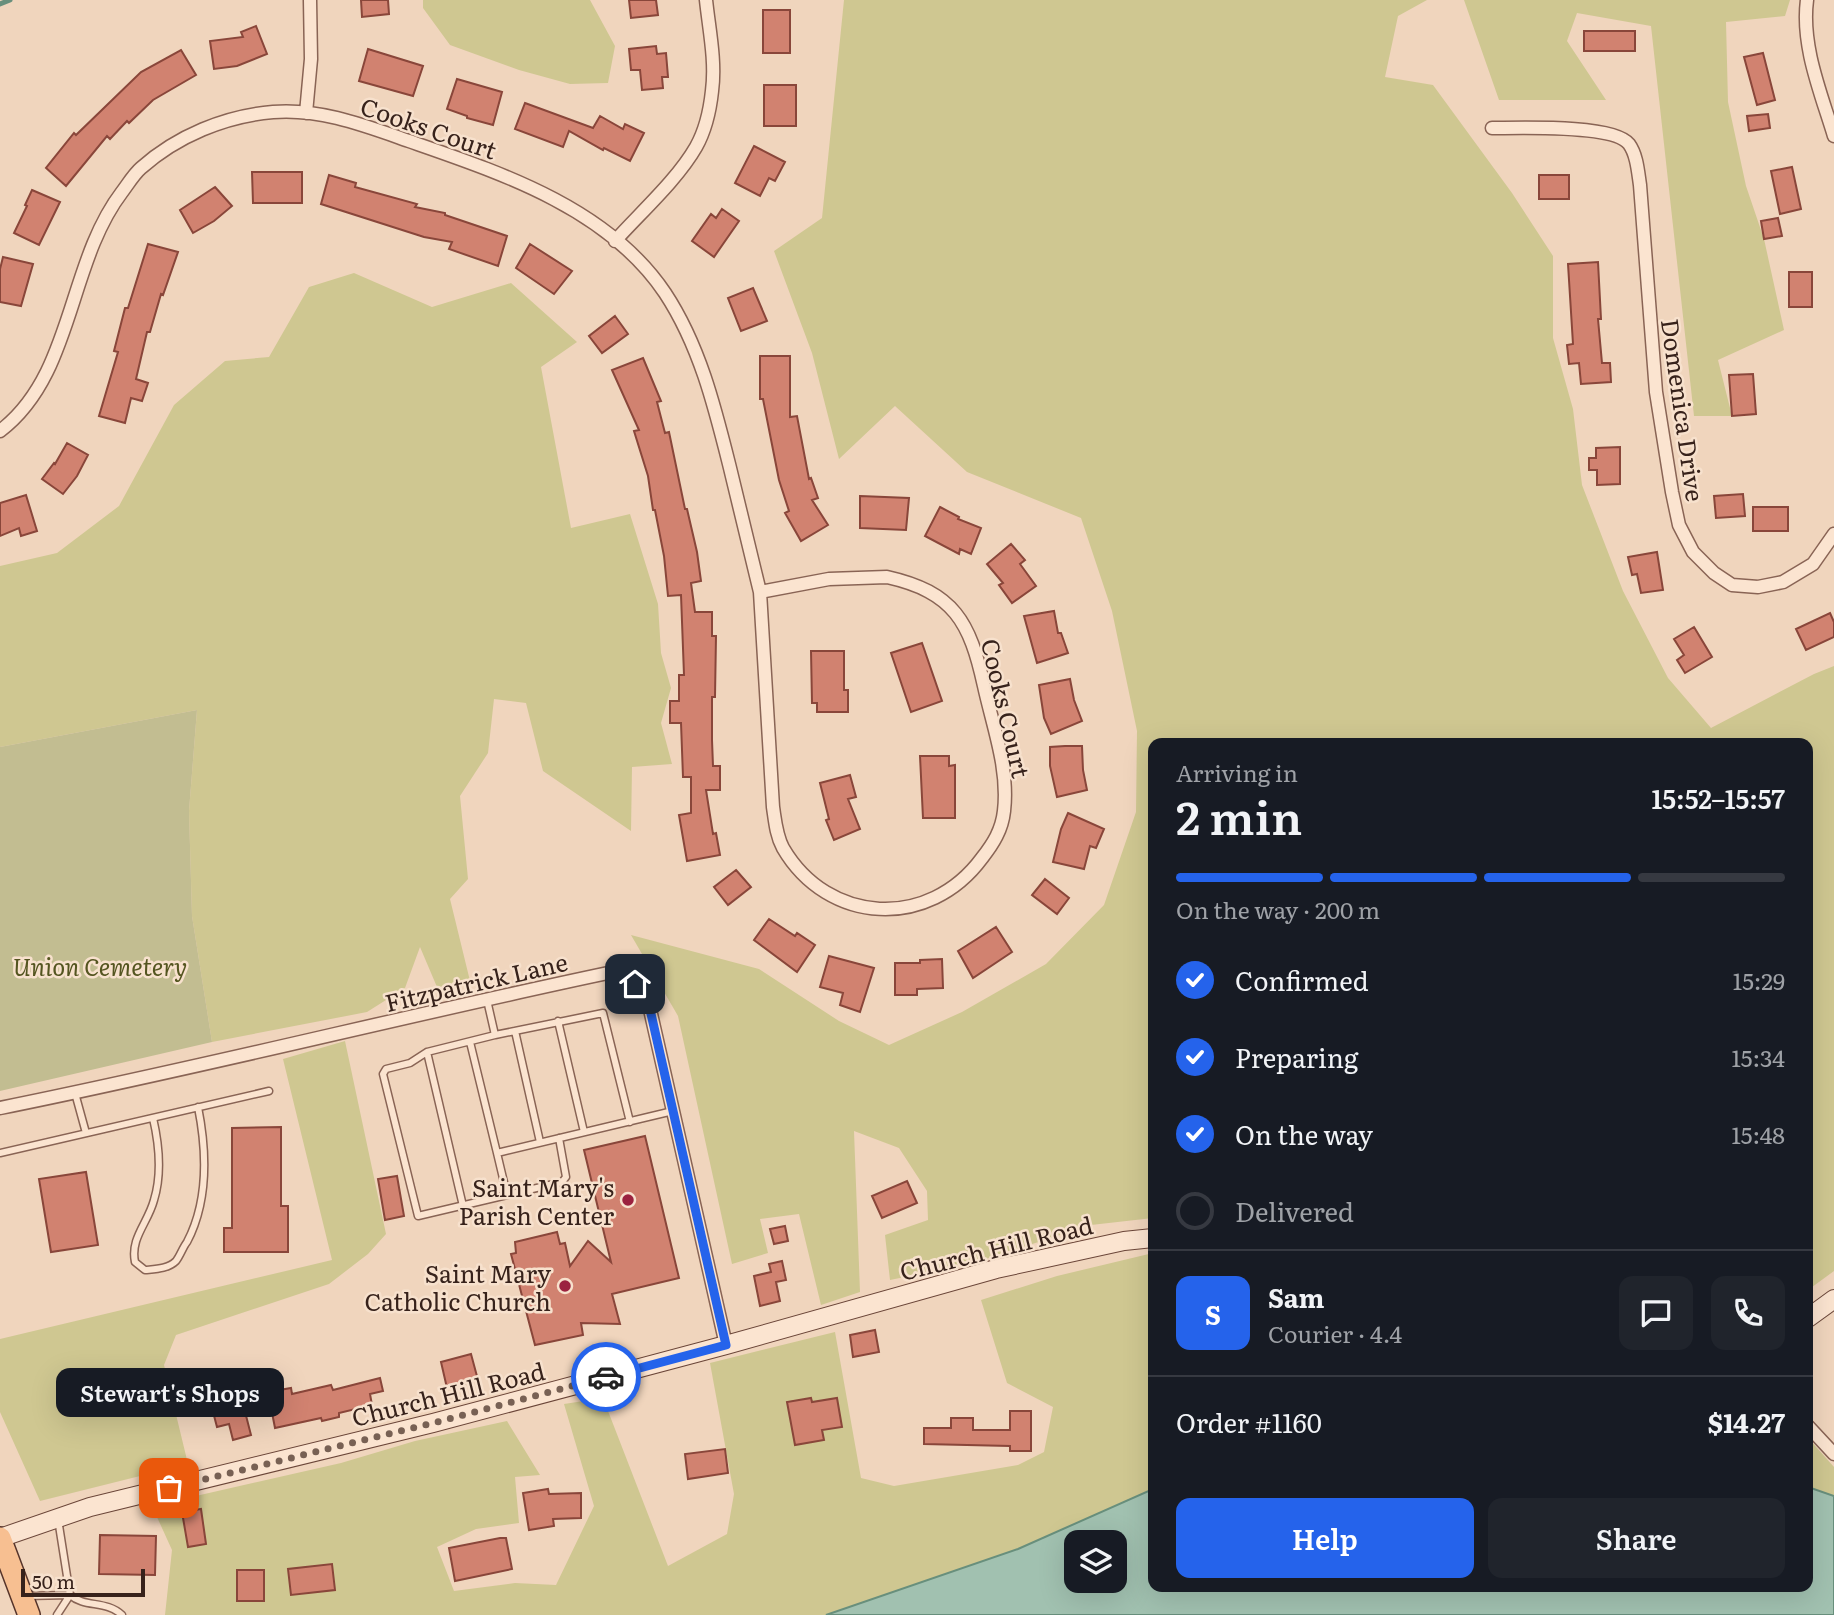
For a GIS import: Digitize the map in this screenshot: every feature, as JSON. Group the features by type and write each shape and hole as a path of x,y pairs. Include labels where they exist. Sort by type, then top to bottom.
{"main road":[{"path":"0,1538 25,1606"}],"street":[{"path":"306,113 311,59 310,0"},
{"path":"615,240 696,148 705,126 713,89 713,59 706,0"},
{"path":"1807,0 1809,54 1834,136"},
{"name":"Cooks Court","path":"0,431 14,421 34,395 58,351 86,258 109,208 139,169 180,139 226,121 273,112 306,113 360,124 491,169 537,190 615,240 641,263 664,292 691,336 718,417 760,592 772,807 783,847 803,874 822,891 842,901 883,911 930,901 967,876 979,862 996,839 1004,814 1006,781 976,650 967,628 945,602 929,590 887,577 829,579 760,592"},
{"name":"Domenica Drive","path":"1492,128 1577,129 1611,134 1627,141 1634,153 1640,185 1656,391 1679,525 1693,552 1714,573 1732,585 1758,587 1783,582 1813,564 1834,534"},
{"name":"Fitzpatrick Lane","path":"0,1108 312,1041 487,998 608,973 635,984 649,1005 726,1345"},
{"name":"Church Hill Road","path":"0,1538 90,1507 433,1423 996,1269 1124,1241 1148,1239"},
{"path":"1813,1314 1834,1299"},
{"path":"1813,1431 1834,1454"}],"lane":[{"path":"487,998 495,1035"},
{"path":"559,1138 566,1171 564,1180 418,1216 383,1074 386,1069 410,1063 426,1052 603,1013 630,1122"},
{"path":"558,1021 584,1132"},
{"path":"515,1031 540,1142"},
{"path":"470,1042 507,1195"},
{"path":"426,1052 463,1206"},
{"path":"0,1153 269,1091"},
{"path":"75,1093 86,1133"},
{"path":"153,1118 159,1144 159,1169 154,1201 132,1249 135,1262 145,1270 163,1268 176,1262 193,1230 203,1195 206,1167 204,1133 198,1107"},
{"path":"497,1153 673,1111"},
{"path":"57,1615 70,1595 58,1518"},
{"path":"25,1606 70,1595"},
{"path":"70,1595 75,1599 113,1608 121,1615"}],"shaded area":[{"path":"423,0 590,0 615,46 608,83 570,84 519,70 450,45 423,8"},
{"path":"844,0 1427,0 1398,16 1385,77 1433,85 1512,193 1553,256 1553,338 1573,409 1582,485 1623,591 1668,678 1711,728 1834,666 1834,1271 1813,1286 1813,738 1148,738 1148,1219 1091,1225 973,1263 890,1280 885,1235 928,1220 927,1191 899,1148 854,1131 860,1292 821,1305 799,1214 760,1219 768,1253 732,1264 678,1016 631,935 759,969 839,1021 889,1045 962,1012 1046,964 1104,905 1136,812 1137,731 1112,611 1081,518 967,472 895,406 839,459 812,353 774,251 822,218"},
{"path":"1464,0 1790,0 1785,16 1726,22 1728,102 1746,186 1764,239 1784,330 1718,360 1732,416 1694,416 1651,26 1577,13 1567,41 1606,100 1499,100"},
{"path":"354,273 432,307 511,283 577,342 541,367 571,528 630,514 658,604 661,653 671,688 661,723 672,764 632,767 631,831 543,771 526,703 494,699 488,753 460,796 468,879 450,899 471,985 437,987 420,947 405,988 367,1012 212,1042 192,916 189,811 197,710 0,747 0,566 57,553 119,506 174,405 225,361 269,357 309,287"},
{"path":"345,1041 386,1234 368,1254 329,1284 176,1335 164,1365 188,1464 40,1501 0,1412 0,1339 332,1260 283,1059"},
{"path":"1148,1254 1148,1491 1018,1549 826,1615 165,1615 172,1550 152,1506 341,1463 415,1441 507,1421 540,1475 515,1477 519,1523 476,1529 437,1547 454,1591 515,1583 556,1585 594,1506 564,1404 603,1398 668,1566 727,1534 734,1494 710,1363 835,1332 861,1478 894,1486 1018,1465 1044,1452 1053,1407 1007,1383 981,1300 1057,1276"},
{"path":"1813,1444 1834,1467 1834,1496 1813,1489"},
{"path":"1813,1489 1834,1496 1834,1615 826,1615 1018,1549 1148,1491 1148,1592 1813,1592"}],"green space":[{"name":"Union Cemetery","path":"197,710 189,811 192,916 212,1042 0,1091 0,747"}],"building":[{"path":"361,0 388,0 389,14 362,17"},
{"path":"629,0 656,0 658,15 631,18"},
{"path":"763,10 790,10 790,53 763,53"},
{"path":"256,26 267,54 237,66 214,69 210,41 243,37 241,32"},
{"path":"1584,31 1635,31 1635,51 1584,51"},
{"path":"656,46 657,54 666,53 668,77 662,77 663,88 642,90 640,70 631,70 629,49"},
{"path":"368,49 423,66 413,96 359,81"},
{"path":"181,50 196,75 153,100 110,139 107,136 66,186 46,168 74,133 76,135 141,72"},
{"path":"1763,53 1775,100 1757,105 1744,57"},
{"path":"457,79 502,92 493,125 447,109"},
{"path":"764,85 796,85 796,126 764,126"},
{"path":"525,103 593,128 600,116 623,129 625,124 644,133 630,161 569,131 563,147 515,129"},
{"path":"1768,114 1770,128 1749,131 1747,116"},
{"path":"754,146 785,162 775,181 769,178 760,196 735,183"},
{"path":"1792,167 1801,209 1780,214 1771,171"},
{"path":"252,172 302,172 302,203 253,203"},
{"path":"329,175 356,183 355,187 417,204 415,207 445,213 507,236 498,266 449,249 452,242 424,237 321,204"},
{"path":"1539,175 1569,175 1569,199 1539,199"},
{"path":"215,187 232,206 193,233 180,210"},
{"path":"32,190 60,202 39,245 14,233"},
{"path":"722,209 739,221 714,257 692,241 711,214 716,218"},
{"path":"1778,218 1782,236 1764,239 1761,221"},
{"path":"148,244 178,252 163,295 161,294 150,332 147,332 136,379 148,383 142,401 131,398 125,423 99,416 118,352 114,351 125,308 128,308"},
{"path":"530,244 572,271 554,294 516,268"},
{"path":"3,257 33,264 21,306 0,302 0,269"},
{"path":"1598,262 1601,319 1598,319 1602,363 1610,363 1611,382 1581,384 1579,363 1569,364 1567,345 1573,344 1568,264"},
{"path":"1789,272 1812,272 1812,307 1789,307"},
{"path":"753,288 767,321 741,331 728,298"},
{"path":"615,316 628,334 602,353 589,336"},
{"path":"760,356 790,356 790,417 797,416 809,479 811,478 818,498 812,500 828,525 801,541 785,513 789,511 779,480 763,399 760,399"},
{"path":"643,358 661,401 657,402 665,433 669,432 697,552 701,581 691,583 695,612 712,612 712,636 716,636 712,740 713,766 720,766 720,790 706,790 713,834 716,833 720,855 687,861 679,815 691,813 691,777 683,777 681,723 670,723 670,701 679,701 679,675 684,675 681,595 668,596 664,556 648,476 634,431 639,430 612,370"},
{"path":"1753,374 1756,414 1732,416 1729,375"},
{"path":"67,443 88,455 63,494 42,479 55,464"},
{"path":"1620,447 1620,484 1597,485 1597,470 1589,470 1589,458 1596,458 1596,448"},
{"path":"1743,494 1745,516 1716,518 1714,496"},
{"path":"26,495 37,531 21,536 19,528 0,536 0,503"},
{"path":"860,496 909,498 906,530 860,528"},
{"path":"940,507 959,517 958,519 981,528 971,554 960,549 959,554 925,536"},
{"path":"1753,507 1788,507 1788,531 1753,531"},
{"path":"1011,544 1025,560 1020,564 1036,586 1012,603 999,585 1003,583 987,564"},
{"path":"1657,552 1663,590 1641,593 1637,574 1632,575 1628,557"},
{"path":"1054,611 1058,633 1061,633 1068,653 1037,663 1024,616"},
{"path":"1830,613 1834,622 1834,637 1806,650 1796,629"},
{"path":"1694,627 1712,657 1685,673 1677,660 1684,655 1674,639"},
{"path":"922,643 942,701 911,712 891,653"},
{"path":"811,651 844,651 844,690 848,690 848,712 817,712 817,703 812,703"},
{"path":"1070,679 1082,721 1051,734 1044,718 1039,685"},
{"path":"1082,746 1087,790 1057,797 1050,766 1050,747"},
{"path":"920,756 949,756 949,766 955,765 955,818 923,818"},
{"path":"850,775 856,797 848,799 860,829 834,840 826,820 829,819 820,783"},
{"path":"1068,813 1104,829 1096,848 1090,846 1084,869 1053,862"},
{"path":"736,870 751,887 728,905 714,887"},
{"path":"1045,879 1069,898 1057,914 1032,895"},
{"path":"769,919 815,945 797,972 754,940"},
{"path":"996,927 1012,952 973,978 958,951"},
{"path":"829,956 874,968 860,1012 840,1005 843,993 820,987"},
{"path":"942,959 943,988 917,989 917,995 895,995 895,963 920,963 920,960"},
{"path":"281,1127 281,1206 288,1206 288,1252 224,1252 224,1228 232,1228 232,1128"},
{"path":"645,1136 679,1278 612,1294 620,1324 581,1323 583,1335 535,1345 511,1254 516,1253 515,1242 557,1232 560,1244 565,1243 570,1266 588,1241 611,1262 584,1150"},
{"path":"86,1172 98,1245 51,1252 39,1179"},
{"path":"397,1176 404,1216 385,1220 378,1179"},
{"path":"907,1181 917,1203 882,1218 872,1196"},
{"path":"785,1226 788,1241 774,1244 770,1229"},
{"path":"782,1261 786,1280 776,1282 780,1301 760,1306 754,1276 771,1272 769,1264"},
{"path":"875,1330 879,1352 853,1357 850,1335"},
{"path":"471,1354 478,1380 447,1388 441,1362"},
{"path":"380,1378 383,1391 370,1394 372,1405 339,1413 339,1417 275,1428 268,1392 291,1388 292,1394 331,1385 333,1390"},
{"path":"811,1398 812,1402 837,1398 842,1427 822,1430 824,1440 795,1445 787,1402"},
{"path":"242,1400 251,1435 233,1440 229,1424 217,1427 212,1408"},
{"path":"1010,1411 1031,1411 1031,1451 1010,1451 1010,1446 924,1444 924,1428 951,1428 951,1418 973,1418 973,1430 1010,1430"},
{"path":"725,1449 728,1473 688,1479 685,1454"},
{"path":"548,1489 549,1494 581,1493 581,1518 553,1519 554,1526 529,1530 523,1493"},
{"path":"201,1509 206,1544 188,1547 182,1512"},
{"path":"100,1535 156,1536 155,1575 99,1574"},
{"path":"506,1538 512,1569 455,1581 449,1548"},
{"path":"332,1564 335,1590 291,1595 288,1569"},
{"path":"237,1570 264,1570 264,1601 237,1601"}],"waterway":[{"path":"0,4 10,0"}],"way so far":[{"path":"169,1488 606,1377"}],"place":[{"name":"Saint Mary's Parish Center","path":"628,1200"},
{"name":"Saint Mary Catholic Church","path":"565,1286"},
{"name":"Stewart's Shops","path":"169,1488"}],"route":[{"path":"606,1377 726,1345 649,1005 635,984"}]}
